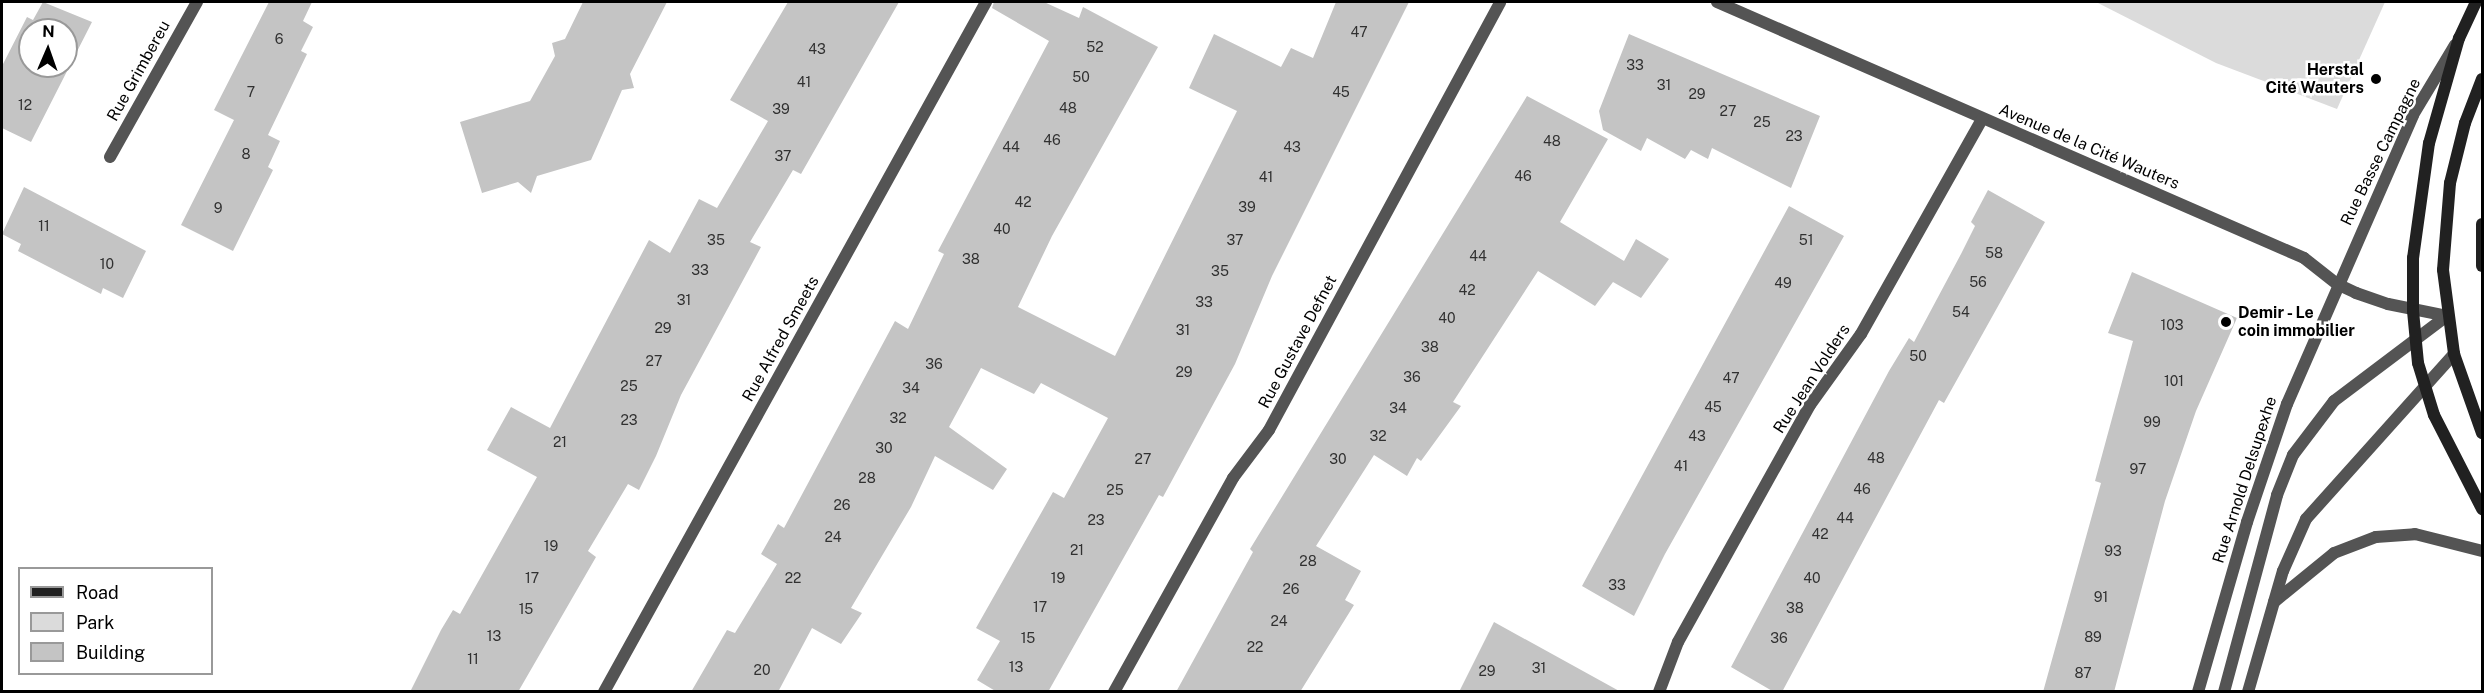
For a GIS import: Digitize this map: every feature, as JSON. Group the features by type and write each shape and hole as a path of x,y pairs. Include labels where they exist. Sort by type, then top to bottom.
{"main road":[{"name":"Rue Basse Campagne","path":"2476,2 2459,38 2428,143 2413,258 2413,311 2415,338 2425,387 2434,415 2482,509"},
{"path":"2482,79 2459,141 2446,204 2443,270 2447,316 2454,354 2482,432"},
{"path":"2482,224 2482,266"}],"street":[{"name":"Rue Grimbereu","path":"110,157 197,2"},
{"name":"Rue Alfred Smeets","path":"604,692 986,2"},
{"name":"Rue Gustave Defnet","path":"1114,692 1233,478 1269,430 1500,2"},
{"name":"Avenue de la Cité Wauters","path":"1717,2 2304,258 2337,284 2413,311 2447,316"},
{"name":"Rue Basse Campagne","path":"2337,284 2413,115 2459,38"},
{"name":"Rue Jean Volders","path":"1659,692 1678,642 1805,415 1861,334 1982,118"},
{"name":"Rue Arnold Delsupexhe","path":"2198,692 2266,460 2337,284"},
{"path":"2224,692 2277,495 2293,455 2334,401 2447,316"},
{"path":"2248,692 2293,542 2306,519 2454,354"},
{"path":"2273,603 2334,553 2376,537 2415,534 2482,551"}],"green space":[{"path":"2096,2 2385,2 2337,109 2216,63"}],"building":[{"path":"43,2 92,22 78,50 78,18 34,18"},
{"path":"269,2 312,2 303,21 313,27 301,51 307,54 268,135 280,141 268,167 273,170 233,251 181,225 234,120 214,110"},
{"path":"583,2 667,2 630,74 634,88 622,90 591,160 537,176 531,193 518,182 482,193 460,122 530,101 555,56 552,43 565,39"},
{"path":"788,2 899,2 801,174 793,170 750,242 761,247 681,395 656,456 639,490 628,484 588,551 596,557 518,692 410,692 441,630 453,610 460,614 537,477 487,450 511,407 550,428 649,240 670,253 699,199 717,208 768,121 730,100"},
{"path":"994,2 1044,2 1079,18 1083,7 1158,47 1052,236 1018,307 1115,356 1237,111 1189,88 1214,34 1281,67 1291,48 1313,58 1336,2 1409,2 1272,276 1235,364 1163,497 1159,495 1048,692 997,692 977,680 1000,641 976,628 1053,492 1064,498 1108,418 1041,383 1034,394 981,368 949,427 1007,469 993,490 935,456 911,507 851,608 862,613 841,644 812,628 778,692 691,692 727,630 735,633 777,564 761,554 778,524 784,528 895,321 908,329 944,254 938,251 1049,41 992,8"},
{"path":"1629,34 1820,116 1791,188 1712,148 1708,159 1691,150 1685,159 1647,138 1641,151 1603,130 1599,111"},
{"path":"18,35 18,78 64,78 31,142 2,128 2,66"},
{"path":"1527,96 1608,139 1560,222 1624,261 1636,239 1669,259 1641,298 1613,282 1595,306 1538,271 1453,402 1461,406 1421,461 1417,458 1407,476 1374,455 1316,546 1361,571 1345,600 1354,605 1300,692 1176,692 1253,552 1250,549"},
{"path":"24,187 146,251 123,298 103,288 101,294 18,251 21,244 2,234"},
{"path":"1988,190 2045,222 1944,403 1939,400 1782,692 1774,692 1731,667 1889,371 1909,338 1914,342 1975,226 1971,222"},
{"path":"1789,206 1844,236 1665,554 1634,616 1582,586"},
{"path":"2132,272 2237,318 2196,411 2165,501 2114,692 2043,692 2101,483 2095,481 2133,341 2108,333"},
{"path":"1494,622 1621,692 1459,692"}],"place":[{"name":"Herstal Cité Wauters","path":"2376,79"},
{"name":"Demir - Le coin immobilier","path":"2226,322"}]}
